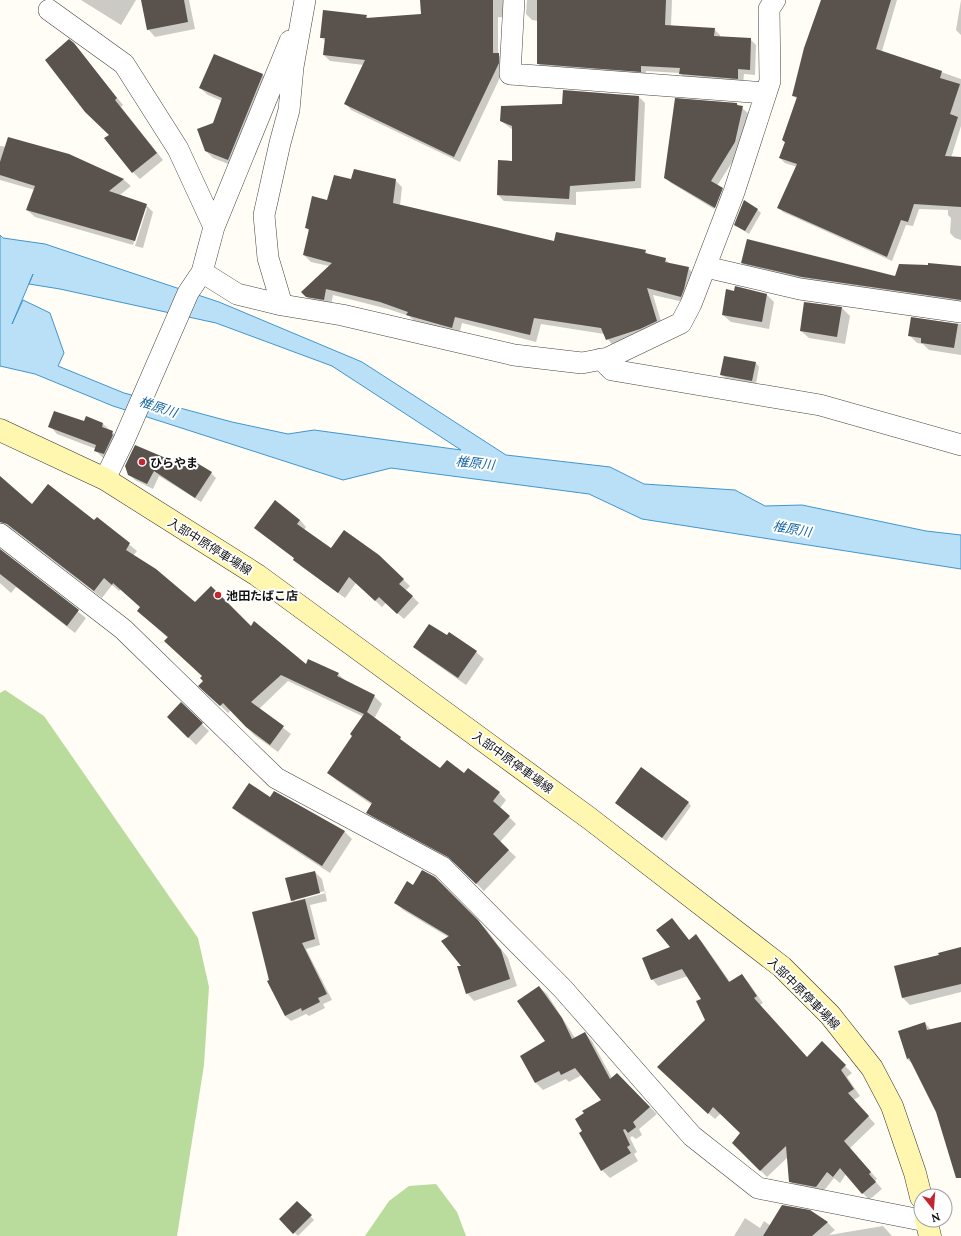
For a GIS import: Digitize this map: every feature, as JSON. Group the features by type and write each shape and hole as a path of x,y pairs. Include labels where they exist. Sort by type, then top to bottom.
{"main road":[{"name":"入部中原停車場線","path":"0,430 105,479 258,575 589,818 782,967 830,1015 872,1068 892,1106 916,1173 919,1188"}],"street":[{"path":"514,0 510,74 766,93"},
{"path":"202,272 237,294 282,305 342,316 514,355 582,364 601,359 681,323 692,304 734,192 770,81 769,9 773,0"},
{"path":"105,479 124,440 188,293 202,272 214,227 304,6"},
{"path":"282,305 268,258 264,215 289,110 293,67 304,6"},
{"path":"49,10 124,64 178,149 214,227"},
{"path":"706,267 800,289 961,312"},
{"path":"601,359 612,370 820,405 961,446"},
{"path":"0,534 122,629 276,778 442,867 563,989 692,1136 758,1188 913,1220"}],"green space":[{"path":"5,690 44,716 198,938 209,987 204,1065 177,1236 0,1236 0,693"},
{"path":"436,1184 457,1212 466,1236 365,1236 389,1201 409,1186"}],"water":[{"name":"椎原川","path":"0,235 3,238 45,244 219,302 362,362 506,455 610,467 644,484 735,490 765,506 802,505 926,531 961,535 961,569 642,519 589,494 391,468 343,480 113,406 35,374 0,366","holes":["33,274 29,284 60,289 216,323 332,366 461,450 314,430 288,434 232,422 124,393 58,366 64,353 50,313 23,300 12,324"]}],"building":[{"path":"141,0 184,0 188,22 147,30"},
{"path":"420,0 493,0 493,53 499,53 499,63 454,157 344,104 365,60 323,55 325,38 320,38 323,10 367,15 366,18 421,14"},
{"path":"537,0 666,0 665,25 715,28 714,36 751,38 750,70 738,69 738,79 679,74 680,68 641,66 641,72 537,64"},
{"path":"821,0 891,0 876,49 942,71 940,78 960,84 950,114 958,117 945,156 961,157 961,207 914,204 908,222 901,220 887,257 777,208 797,164 779,158 785,142 782,140 797,97 792,96 804,48"},
{"path":"69,39 74,43 117,98 115,100 157,153 132,173 104,138 109,135 85,112 45,60"},
{"path":"214,54 263,74 228,160 205,151 197,129 213,123 222,98 199,88"},
{"path":"563,90 639,96 635,181 570,186 569,199 497,195 498,160 512,161 512,126 500,121 501,106 562,104"},
{"path":"675,98 737,103 737,105 743,106 735,142 711,181 723,188 715,208 664,178"},
{"path":"8,137 69,154 124,179 109,191 147,204 135,241 26,210 35,186 0,175 0,162"},
{"path":"354,169 396,179 393,203 554,241 556,232 646,250 645,253 666,258 665,262 689,267 681,297 647,288 657,321 640,329 606,340 601,328 534,318 530,335 455,317 452,328 406,315 408,312 380,302 326,289 324,300 306,297 301,292 332,263 303,255 309,229 305,228 312,196 327,200 334,175 351,179"},
{"path":"744,200 758,209 745,231 734,225"},
{"path":"747,239 895,276 899,264 928,265 928,263 961,266 961,300 802,277 741,263"},
{"path":"735,286 767,294 762,322 722,315 726,289 734,291"},
{"path":"804,302 842,307 837,337 800,331"},
{"path":"911,317 958,324 954,348 921,343 921,338 908,336"},
{"path":"724,356 756,362 752,381 720,375"},
{"path":"54,411 84,421 86,416 103,423 102,427 113,431 113,435 104,454 94,451 96,445 48,427"},
{"path":"135,445 187,467 192,460 212,472 195,498 154,471 147,484 128,475 125,466"},
{"path":"0,476 32,504 48,484 94,520 97,517 130,543 126,550 156,569 195,602 211,586 251,626 254,621 306,664 308,659 339,673 337,676 375,695 367,712 401,737 400,739 440,768 447,760 464,773 468,768 500,792 493,801 510,816 493,834 509,850 476,884 448,857 366,813 372,803 327,773 352,736 350,734 364,714 281,675 251,702 284,726 270,745 246,727 223,703 220,706 198,686 203,681 200,678 202,676 164,641 168,637 137,611 140,607 113,583 112,585 104,578 94,591 7,524 0,522"},
{"path":"275,500 300,520 297,524 331,548 344,530 379,555 404,579 399,584 413,596 397,614 379,597 375,601 349,577 338,593 293,560 294,558 254,528"},
{"path":"0,549 79,610 67,626 0,574"},
{"path":"429,624 447,635 449,632 477,651 458,678 413,647"},
{"path":"181,702 203,723 188,738 167,717"},
{"path":"641,767 689,802 662,838 615,803"},
{"path":"249,783 270,797 274,791 345,831 322,866 232,808"},
{"path":"422,870 435,877 478,920 501,950 510,979 466,994 457,966 461,966 441,941 449,936 394,903 407,881 413,885"},
{"path":"315,871 320,893 291,901 285,878"},
{"path":"305,899 315,939 302,943 327,994 318,998 320,1002 302,1011 301,1008 285,1016 267,981 269,980 252,912"},
{"path":"672,918 689,940 696,934 729,982 742,974 757,996 754,998 807,1057 822,1041 846,1065 841,1070 854,1089 848,1093 869,1116 844,1141 871,1172 869,1174 876,1182 862,1194 840,1168 833,1177 827,1172 816,1187 789,1182 786,1146 760,1171 732,1143 740,1133 713,1107 708,1114 657,1067 705,1020 696,1001 701,999 682,969 651,980 642,958 670,947 656,930"},
{"path":"961,947 961,984 902,998 894,966 939,955 938,953"},
{"path":"539,986 562,1018 572,1039 585,1032 610,1079 617,1073 650,1107 633,1122 636,1127 628,1133 625,1129 623,1130 630,1145 627,1147 631,1153 601,1171 579,1133 582,1131 575,1119 584,1113 582,1111 601,1100 575,1068 561,1075 559,1071 535,1083 520,1056 545,1041 517,1001"},
{"path":"925,1022 927,1030 961,1022 961,1178 956,1178 936,1112 909,1058 907,1059 898,1031"},
{"path":"297,1201 312,1215 293,1234 279,1219"},
{"path":"782,1205 810,1210 828,1222 812,1236 763,1236"}],"place":[{"name":"ひらやま","path":"142,462"},
{"name":"池田たばこ店","path":"218,595"}]}
